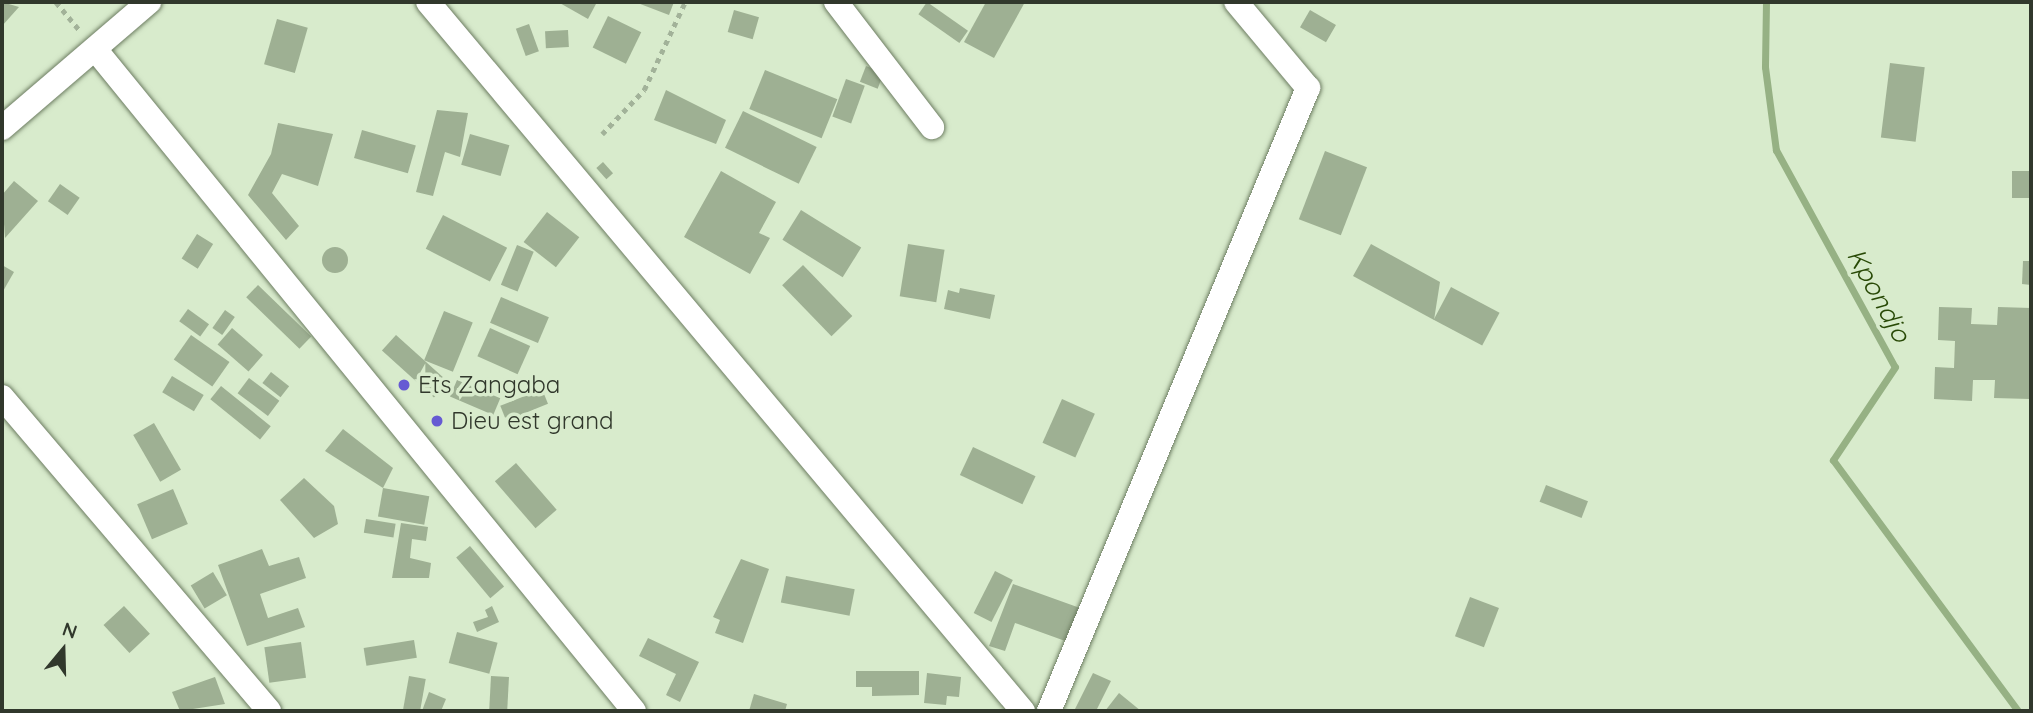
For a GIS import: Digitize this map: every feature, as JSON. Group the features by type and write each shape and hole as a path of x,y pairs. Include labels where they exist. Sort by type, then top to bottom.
{"street":[{"path":"2,128 149,2"},
{"path":"428,2 1023,711"},
{"path":"836,2 932,127"},
{"path":"1049,711 1308,88 1236,2"},
{"path":"95,49 634,711"},
{"path":"2,397 269,711"}],"path":[{"path":"55,2 95,49"},
{"path":"601,134 644,90 685,2"}],"building":[{"path":"2,2 19,7 2,26"},
{"path":"558,2 597,2 588,19"},
{"path":"635,2 674,2 669,15"},
{"path":"927,2 968,31 959,43 918,14"},
{"path":"986,2 1025,2 994,58 964,42"},
{"path":"734,10 759,17 753,39 728,32"},
{"path":"1310,10 1336,25 1326,42 1300,27"},
{"path":"608,16 641,32 626,64 593,47"},
{"path":"277,19 308,28 295,73 264,64"},
{"path":"529,24 539,51 526,56 516,29"},
{"path":"568,30 569,47 546,48 545,31"},
{"path":"1890,63 1925,67 1916,142 1881,137"},
{"path":"866,66 884,73 878,89 860,82"},
{"path":"765,70 837,99 822,138 749,109"},
{"path":"846,79 865,86 851,123 832,117"},
{"path":"666,90 726,120 716,144 654,120"},
{"path":"437,110 468,113 460,157 445,152 433,196 416,192"},
{"path":"743,111 817,147 799,184 725,148"},
{"path":"278,123 333,134 318,186 282,174 272,193 299,226 286,240 248,195 271,154"},
{"path":"362,130 416,145 408,173 354,158"},
{"path":"470,134 509,145 501,176 461,165"},
{"path":"1325,151 1367,167 1341,235 1299,219"},
{"path":"603,162 613,173 606,179 596,168"},
{"path":"721,171 776,202 759,233 770,238 750,274 684,237"},
{"path":"2012,171 2031,171 2031,198 2012,198"},
{"path":"14,181 38,201 5,238 2,195"},
{"path":"60,184 80,198 68,215 48,201"},
{"path":"801,210 861,248 843,277 782,240"},
{"path":"547,212 579,237 556,267 524,242"},
{"path":"443,215 507,248 490,282 426,249"},
{"path":"197,234 213,244 198,269 182,259"},
{"path":"908,244 945,250 936,302 900,296"},
{"path":"1371,244 1440,282 1434,320 1353,276"},
{"path":"517,245 534,252 518,292 501,285"},
{"path":"335,247 344,251 348,260 344,269 335,273 326,269 322,260 326,251"},
{"path":"2023,261 2031,261 2031,285 2022,284"},
{"path":"2,265 14,272 2,293"},
{"path":"803,265 852,316 831,336 782,285"},
{"path":"258,285 311,336 299,349 246,297"},
{"path":"1451,287 1500,313 1482,345 1434,320"},
{"path":"960,288 995,295 990,319 944,309 948,290 959,293"},
{"path":"501,297 549,317 538,343 490,323"},
{"path":"1939,307 1972,308 1971,324 1997,325 1998,307 2031,308 2030,399 1994,398 1995,380 1973,380 1972,401 1934,399 1935,367 1954,368 1955,341 1938,340"},
{"path":"188,309 209,324 200,336 179,321"},
{"path":"225,310 235,317 222,335 212,328"},
{"path":"444,311 473,323 453,372 424,360"},
{"path":"232,328 263,355 249,372 218,345"},
{"path":"490,328 530,346 518,374 477,356"},
{"path":"191,335 230,362 212,387 174,360"},
{"path":"396,335 448,382 434,397 382,351"},
{"path":"271,372 289,386 281,397 262,383"},
{"path":"172,376 204,395 194,411 162,392"},
{"path":"249,378 279,401 268,416 238,393"},
{"path":"457,380 500,398 493,415 450,397"},
{"path":"221,386 271,426 260,439 210,399"},
{"path":"542,389 548,404 506,421 500,406"},
{"path":"1062,399 1095,414 1075,457 1042,443"},
{"path":"154,423 181,470 160,482 133,435"},
{"path":"343,429 393,468 383,488 325,451"},
{"path":"973,447 1036,476 1022,504 960,475"},
{"path":"516,463 557,510 536,528 495,481"},
{"path":"304,478 334,506 338,524 314,538 280,500"},
{"path":"1546,485 1588,501 1582,518 1540,502"},
{"path":"383,488 429,496 424,525 378,517"},
{"path":"173,489 188,524 152,539 137,504"},
{"path":"366,519 396,524 393,538 364,533"},
{"path":"401,523 428,527 426,541 412,539 410,558 431,563 429,578 392,578"},
{"path":"470,546 504,587 490,598 456,558"},
{"path":"262,549 269,566 299,557 306,578 260,594 268,618 298,608 305,627 247,646 218,565"},
{"path":"741,559 769,569 743,643 715,633 720,620 713,617"},
{"path":"995,571 1013,580 991,622 974,613"},
{"path":"213,572 227,595 205,609 191,585"},
{"path":"786,576 855,589 850,616 781,603"},
{"path":"1013,584 1080,608 1068,642 1015,623 1005,651 989,646"},
{"path":"1470,597 1499,608 1484,647 1455,636"},
{"path":"124,606 150,634 129,653 104,625"},
{"path":"492,606 499,622 477,632 473,622 488,617 485,610"},
{"path":"457,632 498,643 489,674 449,663"},
{"path":"648,638 699,662 680,702 666,695 676,674 639,656"},
{"path":"414,640 417,658 366,666 364,648"},
{"path":"301,642 306,678 269,683 264,647"},
{"path":"856,671 919,671 919,695 872,696 872,687 856,687"},
{"path":"927,673 961,677 959,697 947,696 946,705 924,703"},
{"path":"1093,673 1111,681 1096,711 1074,711"},
{"path":"409,676 426,679 420,711 403,711"},
{"path":"491,676 509,677 507,711 489,711"},
{"path":"215,677 225,704 180,711 172,692"},
{"path":"429,692 446,699 441,711 422,711"},
{"path":"1119,693 1141,711 1105,711"},
{"path":"754,694 787,704 785,711 749,711"}],"waterway":[{"name":"Kpondjo","path":"1766,2 1765,67 1776,150 1895,367 1833,460 2018,711"}],"place":[{"name":"Ets Zangaba","path":"404,385"},
{"name":"Dieu est grand","path":"437,421"}]}
